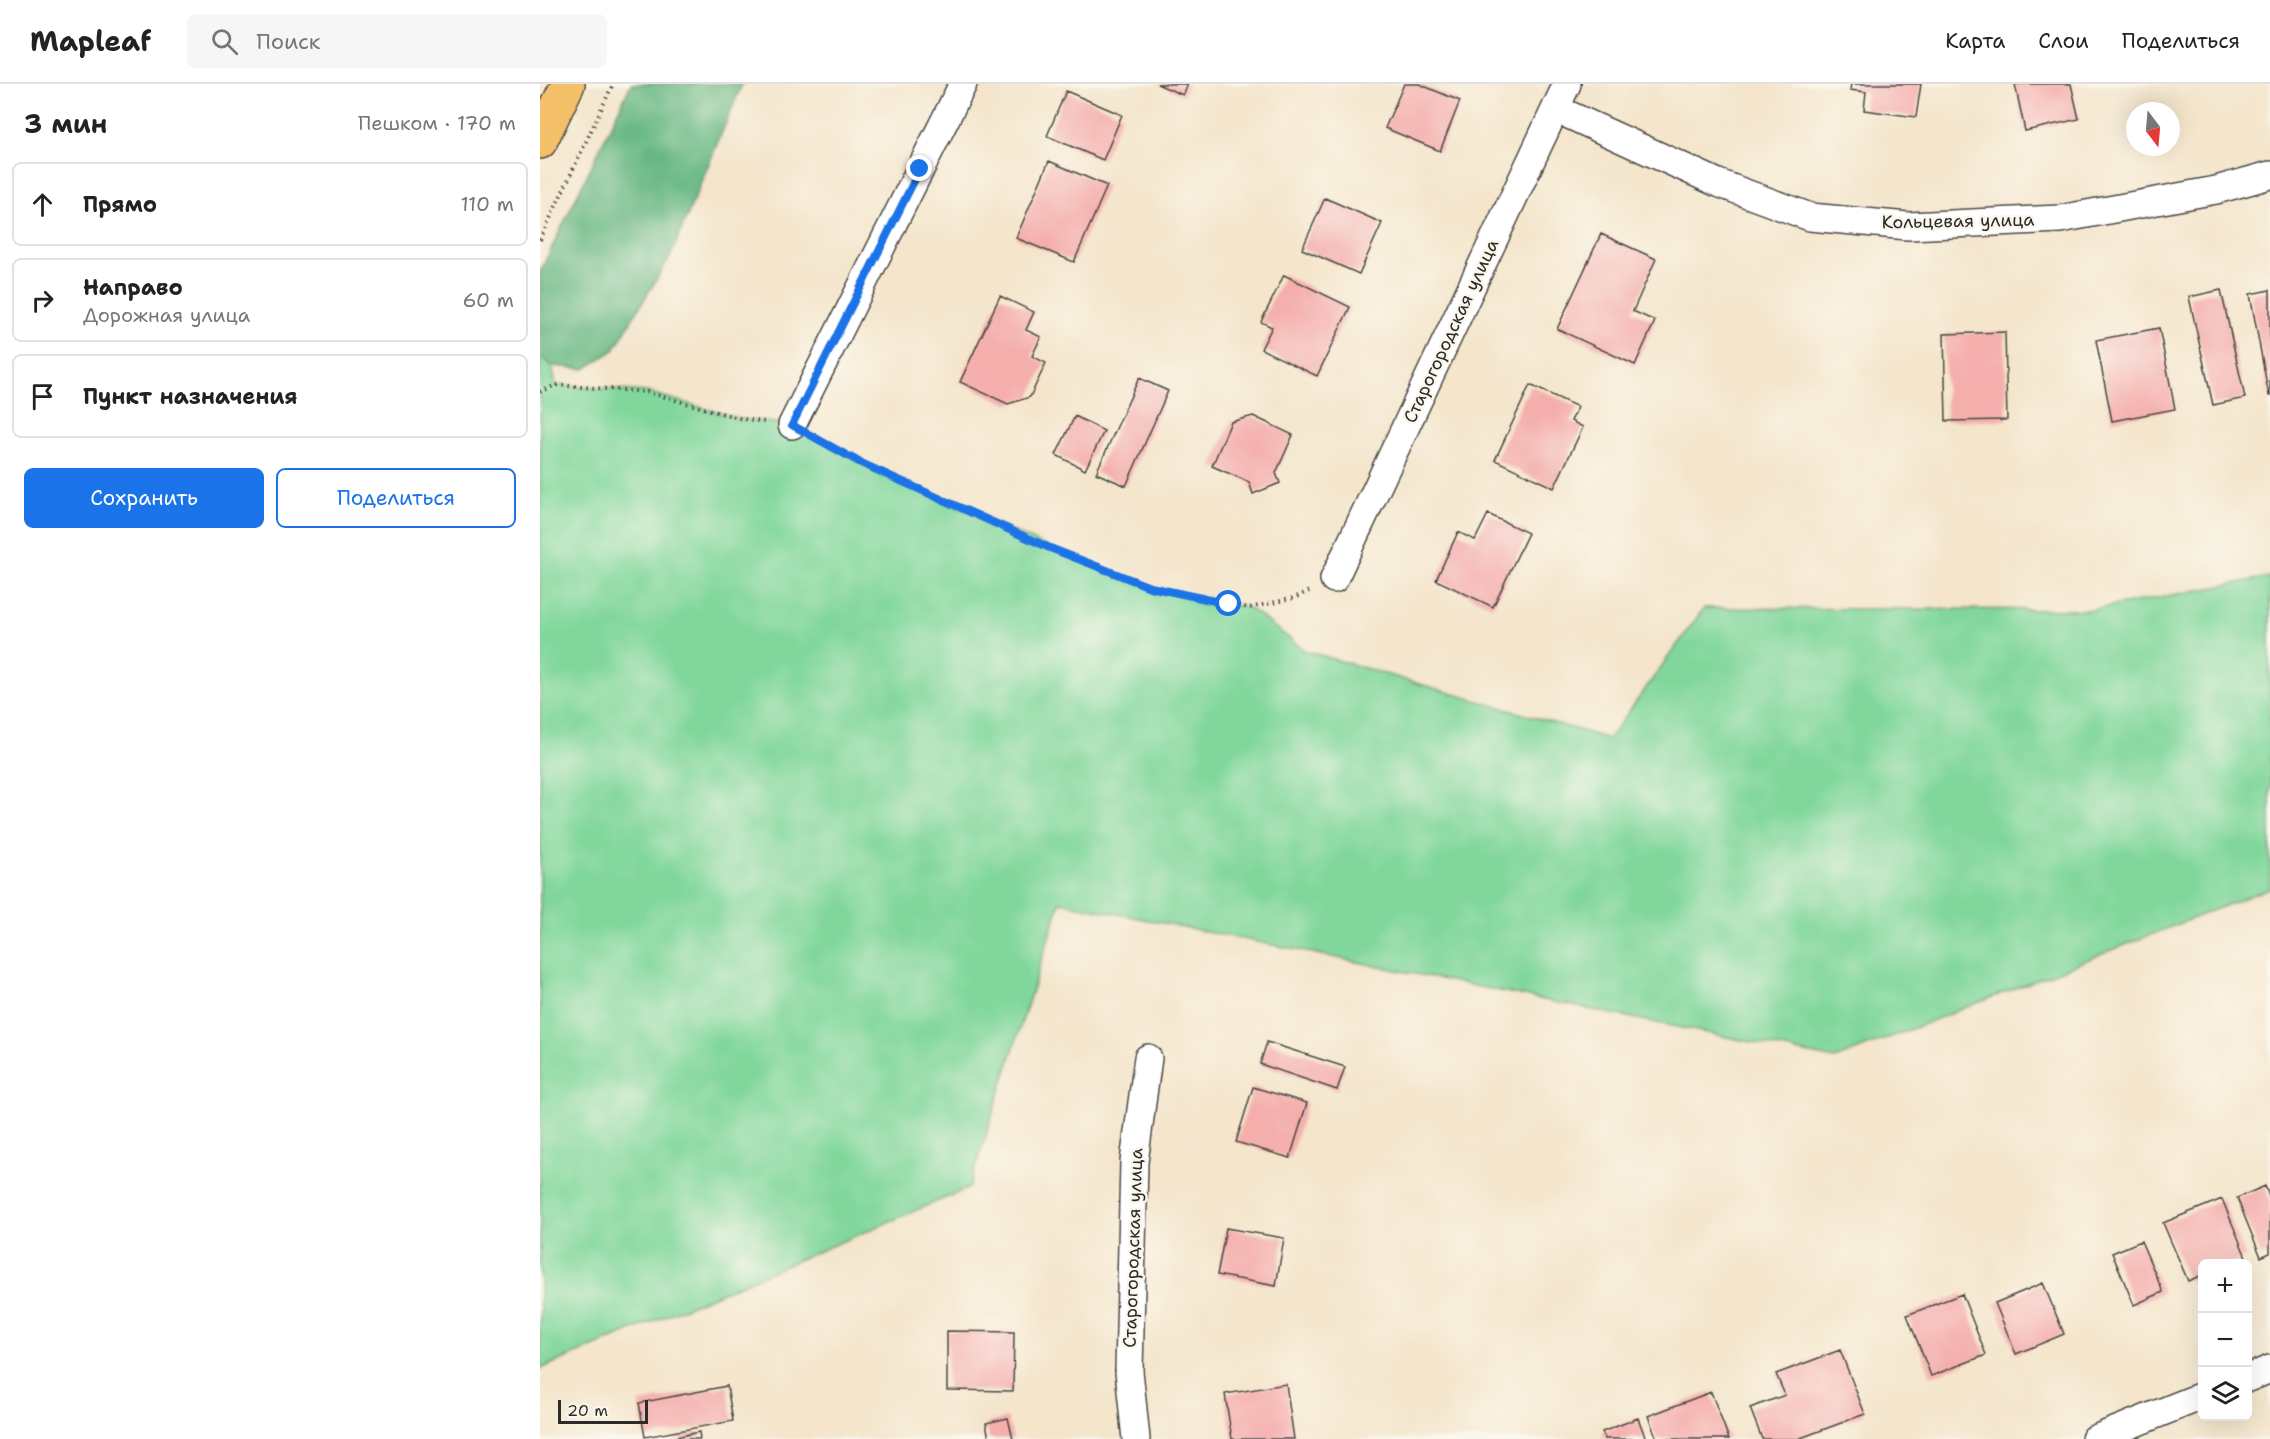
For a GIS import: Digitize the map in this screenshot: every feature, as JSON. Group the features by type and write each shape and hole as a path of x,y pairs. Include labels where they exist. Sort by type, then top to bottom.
{"main road":[{"path":"540,142 568,84"}],"street":[{"path":"792,425 963,84"},
{"name":"Старогородская улица","path":"1334,579 1567,84"},
{"name":"Кольцевая улица","path":"1556,109 1718,183 1810,217 1908,226 2060,219 2216,190 2270,175"},
{"name":"Старогородская улица","path":"1136,1439 1129,1371 1134,1162 1148,1058"},
{"path":"2252,1376 2270,1369"},
{"path":"2095,1439 2198,1398"}],"path":[{"path":"540,240 612,84"},
{"path":"540,393 556,385 647,392 742,419 792,425 861,463 1039,544 1150,587 1249,608 1294,598 1334,579"}],"green space":[{"path":"631,84 742,84 671,255 614,350 585,369 552,366 540,356 540,272"},
{"path":"540,356 552,366 556,385 647,392 742,419 792,425 861,463 1050,548 1150,587 1249,608 1306,651 1609,739 1704,608 2091,610 2270,577 2270,888 1835,1059 1060,902 969,1188 540,1369"}],"building":[{"path":"1157,84 1188,84 1183,95"},
{"path":"1404,84 1419,84 1460,101 1440,151 1385,128"},
{"path":"1851,84 1921,84 1916,117 1864,110 1866,92 1850,90"},
{"path":"2015,84 2071,84 2079,119 2025,131"},
{"path":"1066,91 1122,115 1103,160 1047,136"},
{"path":"1049,161 1107,186 1074,262 1016,238"},
{"path":"1325,198 1382,223 1359,274 1302,249"},
{"path":"1601,234 1656,259 1633,311 1655,321 1635,365 1557,329"},
{"path":"1284,275 1350,307 1317,376 1261,349 1272,327 1261,322"},
{"path":"2221,290 2245,398 2213,405 2189,297"},
{"path":"2270,290 2270,396 2269,396 2250,294"},
{"path":"1000,296 1034,312 1026,330 1041,337 1032,356 1046,363 1030,397 1008,404 960,382"},
{"path":"2159,328 2175,409 2112,421 2096,340"},
{"path":"2005,332 2007,420 1946,421 1944,334"},
{"path":"1139,378 1168,391 1126,486 1096,473"},
{"path":"1530,385 1578,407 1571,421 1583,427 1554,488 1495,460"},
{"path":"1075,416 1104,431 1085,470 1056,455"},
{"path":"1253,416 1293,435 1276,473 1280,483 1253,494 1249,482 1212,466 1231,422"},
{"path":"1488,514 1528,533 1493,607 1436,580 1458,532 1475,540"},
{"path":"1267,1042 1345,1067 1337,1090 1260,1064"},
{"path":"1253,1087 1307,1103 1290,1158 1236,1142"},
{"path":"2265,1186 2270,1199 2270,1253 2261,1257 2237,1198"},
{"path":"2222,1199 2246,1257 2241,1259 2198,1259 2198,1277 2188,1281 2163,1223"},
{"path":"1226,1228 1284,1238 1276,1286 1217,1275"},
{"path":"2141,1241 2163,1292 2134,1305 2112,1253"},
{"path":"2043,1283 2064,1334 2016,1354 1995,1303"},
{"path":"1962,1294 1986,1355 1931,1376 1907,1315"},
{"path":"947,1331 1014,1332 1013,1391 947,1390"},
{"path":"1840,1350 1865,1414 1798,1439 1762,1439 1750,1408 1785,1395 1776,1374"},
{"path":"1286,1384 1294,1439 1232,1439 1225,1394"},
{"path":"727,1386 733,1421 645,1437 639,1403"},
{"path":"1711,1392 1729,1439 1657,1439 1648,1416"},
{"path":"1008,1418 1013,1439 989,1439 986,1423"},
{"path":"1638,1418 1646,1439 1605,1439 1602,1432"},
{"path":"699,1432 700,1439 671,1438"}],"route":[{"path":"920,169 792,425 861,463 1050,548 1150,587 1229,604"}]}
